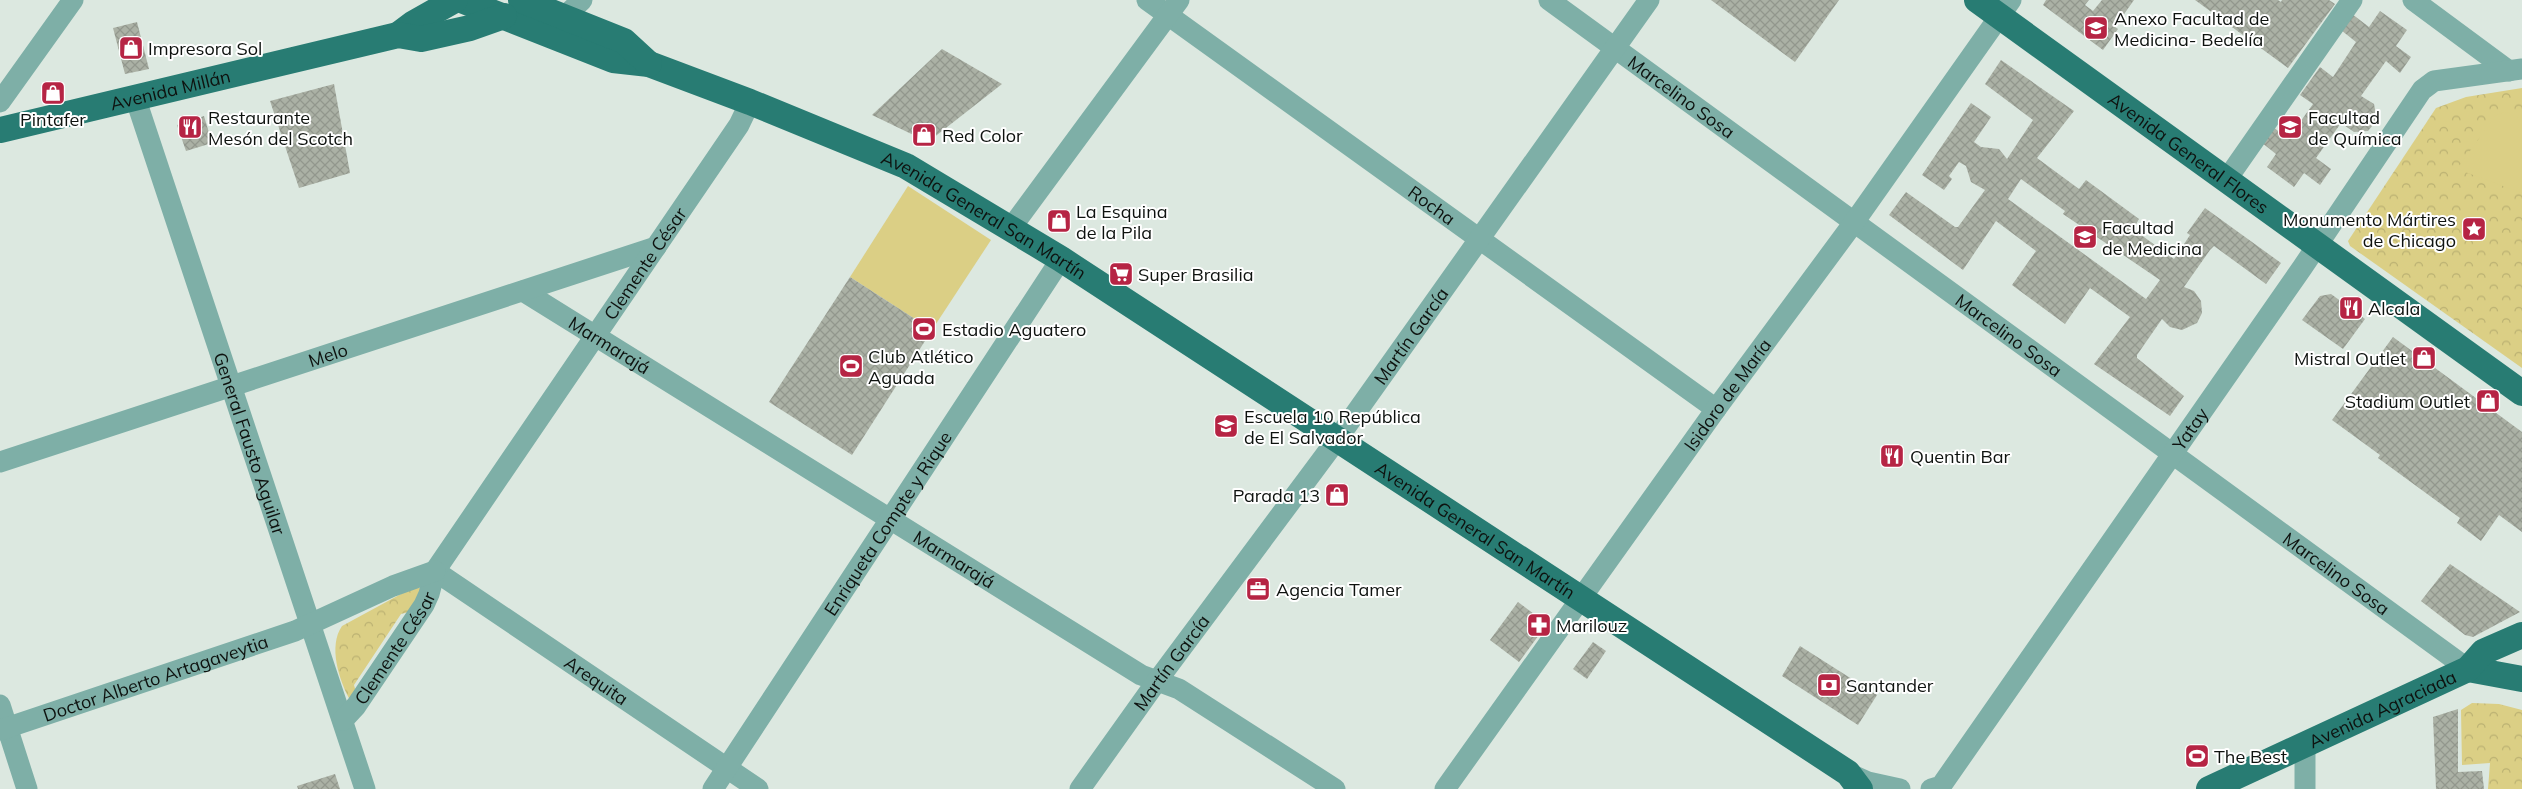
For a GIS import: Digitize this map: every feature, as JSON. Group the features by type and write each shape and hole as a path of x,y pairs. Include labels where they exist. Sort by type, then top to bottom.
{"main road":[{"name":"Avenida Millán","path":"398,35 414,23 455,0"},
{"name":"Avenida General San Martín","path":"461,0 513,8 573,8 624,41 648,64"},
{"name":"Avenida General Flores","path":"1977,0 2005,8 2227,179 2522,393"},
{"name":"Avenida Millán","path":"0,130 398,35 421,39 470,28 513,8"},
{"name":"Avenida General San Martín","path":"513,8 613,60 648,64 750,102 906,166 1061,259 1338,438 1583,599 1854,781"},
{"name":"Avenida Agraciada","path":"2210,789 2468,669 2483,652 2522,634"},
{"path":"2468,669 2522,679"}],"street":[{"path":"0,102 73,0"},
{"name":"Rocha","path":"1147,0 1174,8 1478,238 1716,409"},
{"name":"Marcelino Sosa","path":"1550,0 2468,669"},
{"name":"Martín García","path":"1080,789 1157,681 1338,438 1478,238 1649,0"},
{"path":"2227,179 2352,0"},
{"path":"2413,0 2515,70"},
{"path":"1011,228 1174,8"},
{"name":"Isidoro de María","path":"1445,789 1583,599 1716,409 1855,221 2005,8"},
{"name":"Yatay","path":"1938,788 2174,453 2422,90 2434,81 2515,70"},
{"name":"General Fausto Aguilar","path":"136,97 365,789"},
{"name":"Clemente César","path":"343,720 356,706 424,605 435,571 739,125 750,102"},
{"name":"Melo","path":"0,462 231,388 656,247"},
{"name":"Enriqueta Compte y Rique","path":"713,789 1061,259"},
{"name":"Marmarajá","path":"524,291 1141,676 1179,689 1335,789"},
{"name":"Clemente César","path":"310,626 393,586 435,571"},
{"name":"Arequita","path":"435,571 758,789"},
{"name":"Doctor Alberto Artagaveytia","path":"4,729 310,626"},
{"path":"0,705 4,729 27,789"},
{"path":"2305,744 2305,789"},
{"name":"Avenida General San Martín","path":"1854,781 1900,789"}],"green space":[{"path":"2522,88 2522,368 2350,246 2348,241 2436,108 2466,97"},
{"path":"2504,112 2513,114 2522,121 2522,193 2457,169 2495,116"},
{"name":"Club Atlético Aguada","path":"908,186 991,240 932,330 850,277"},
{"path":"412,588 422,588 416,610 401,614 354,685 357,696 350,700 342,683 335,653 338,634 342,626"},
{"path":"2472,703 2499,704 2522,710 2522,789 2488,789 2490,763 2462,765 2461,710"}],"building":[{"path":"1711,0 1839,0 1795,62"},
{"name":"Anexo Facultad de Medicina- Bedelía","path":"2046,0 2089,0 2085,5 2093,11 2102,0 2134,0 2115,27 2118,29 2103,50 2043,5"},
{"path":"2195,0 2278,0 2281,2 2282,0 2329,0 2335,4 2288,68"},
{"path":"2380,11 2407,30 2396,46 2411,57 2400,73 2386,61 2361,96 2374,104 2377,120 2368,131 2354,132 2341,123 2316,158 2331,169 2320,185 2304,173 2294,187 2267,167 2276,154 2261,142 2272,126 2288,139 2313,104 2300,95 2320,67 2333,77 2356,42 2341,30 2352,14 2369,27"},
{"name":"Impresora Sol","path":"137,22 149,69 125,74 113,28"},
{"path":"942,49 1002,84 928,142 872,115"},
{"path":"2001,60 2074,111 2037,158 2079,189 2086,180 2139,219 2133,229 2174,259 2190,235 2187,233 2205,208 2281,263 2266,284 2214,246 2210,250 2184,287 2194,291 2201,301 2202,313 2197,323 2182,330 2170,327 2162,319 2137,355 2137,358 2184,396 2170,416 2094,364 2130,317 2090,288 2065,324 2012,285 2036,251 1996,221 1963,270 1889,215 1906,192 1955,227 1958,227 1985,190 1971,182 1966,166 1959,162 1949,176 1952,179 1944,190 1922,175 1971,103 1991,117 1974,142 1981,147 1999,149 2007,159 2033,120 1985,84","holes":["2021,179 2065,211 2063,214 2160,280 2146,299 2008,199"]},
{"path":"334,84 350,173 299,188 270,101"},
{"path":"204,116 212,143 186,151 177,125"},
{"name":"Club Atlético Aguada","path":"850,277 932,330 852,455 769,402"},
{"path":"2331,294 2365,319 2343,349 2302,320 2320,296"},
{"path":"2393,337 2522,432 2522,532 2499,515 2481,541 2457,523 2460,518 2378,458 2380,455 2332,420"},
{"path":"2450,564 2520,612 2473,637 2465,635 2421,601"},
{"path":"1518,602 1547,624 1519,662 1490,640"},
{"path":"1593,642 1606,651 1587,679 1573,669"},
{"name":"Santander","path":"1800,646 1877,695 1858,725 1782,676"},
{"path":"2458,709 2458,772 2482,771 2484,789 2436,789 2433,717"},
{"path":"335,774 340,789 298,789 297,786"}],"place":[{"name":"Anexo Facultad de Medicina- Bedelía","path":"2096,28"},
{"name":"Impresora Sol","path":"131,48"},
{"name":"Pintafer","path":"53,93"},
{"name":"Restaurante Mesón del Scotch","path":"190,127"},
{"name":"Facultad de Química","path":"2290,127"},
{"name":"Red Color","path":"924,135"},
{"name":"La Esquina de la Pila","path":"1059,221"},
{"name":"Monumento Mártires de Chicago","path":"2474,229"},
{"name":"Facultad de Medicina","path":"2085,237"},
{"name":"Super Brasilia","path":"1121,274"},
{"name":"Alcala","path":"2351,308"},
{"name":"Estadio Aguatero","path":"924,329"},
{"name":"Mistral Outlet","path":"2424,358"},
{"name":"Club Atlético Aguada","path":"851,366"},
{"name":"Stadium Outlet","path":"2488,401"},
{"name":"Escuela 10 República de El Salvador","path":"1226,426"},
{"name":"Quentin Bar","path":"1892,456"},
{"name":"Parada 13","path":"1337,495"},
{"name":"Agencia Tamer","path":"1258,589"},
{"name":"Marilouz","path":"1539,625"},
{"name":"Santander","path":"1829,685"},
{"name":"The Best","path":"2197,756"}]}
